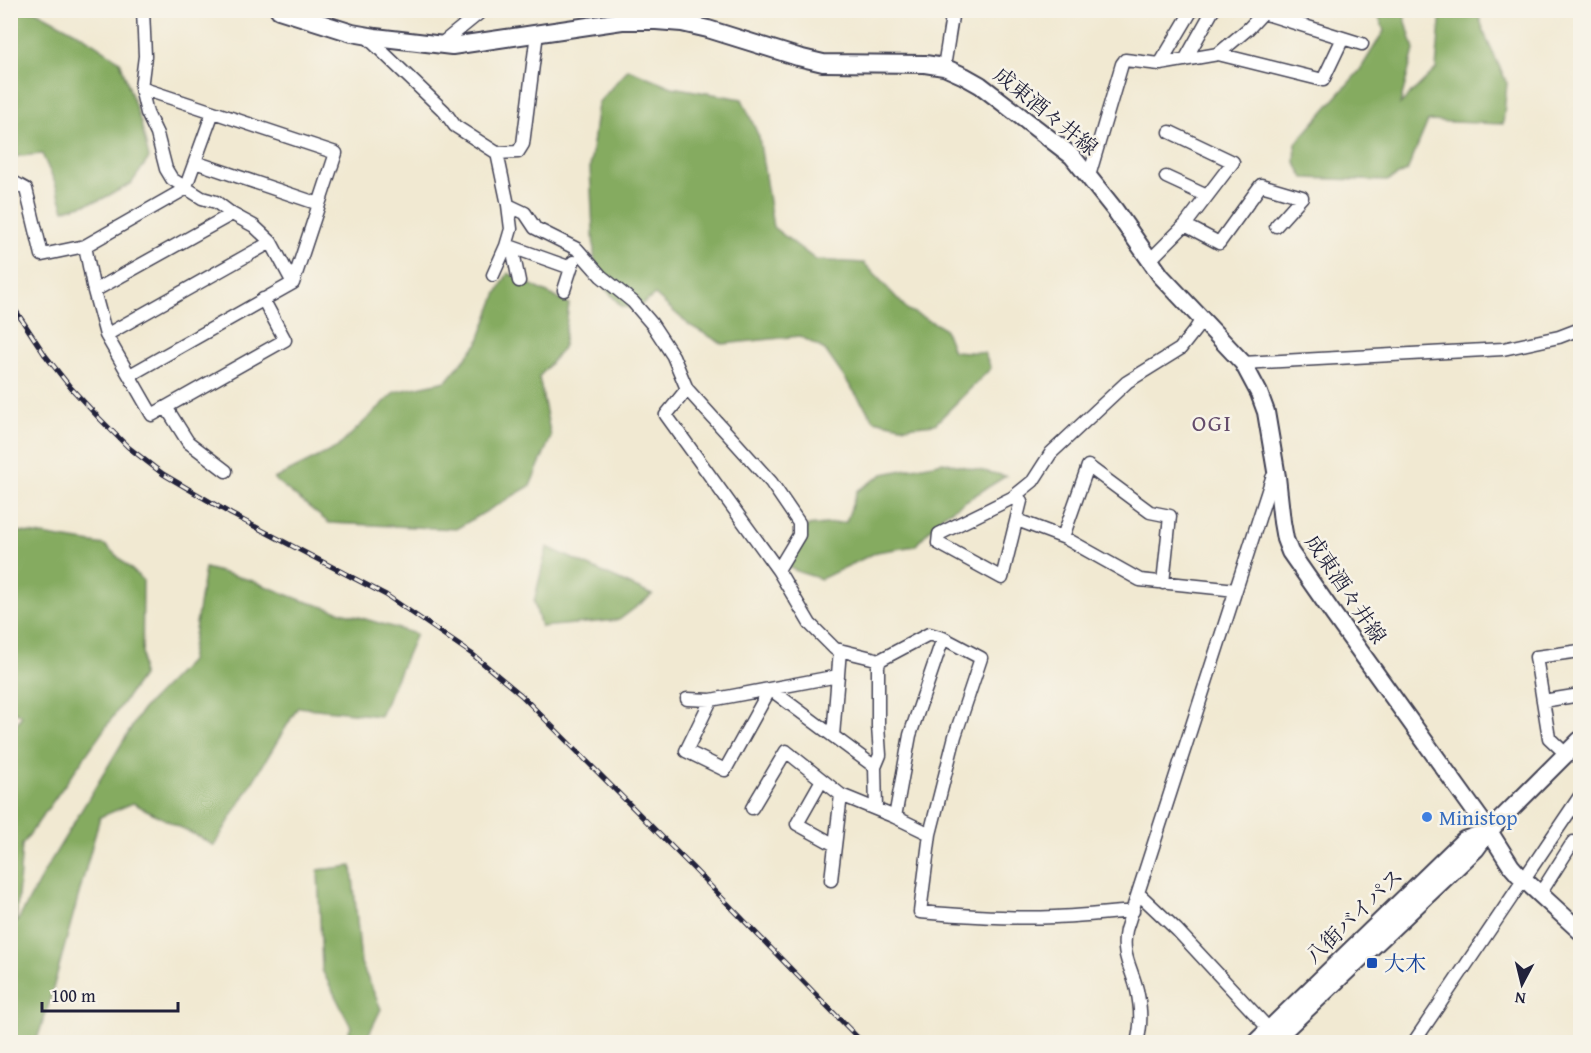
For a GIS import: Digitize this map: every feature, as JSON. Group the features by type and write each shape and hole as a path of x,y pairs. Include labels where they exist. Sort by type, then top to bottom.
{"main road":[{"name":"成東酒々井線","path":"279,10 365,35 452,46 622,21 682,23 823,63 925,63 944,67 980,85 1072,156 1161,276 1243,363 1266,412 1282,522 1290,552 1489,831 1511,866 1581,930"},
{"name":"八街バイパス","path":"1256,1042 1276,1038 1464,840 1489,831 1581,740"}],"street":[{"path":"143,10 145,56 141,88 147,113 158,134 166,169 172,179 185,189 216,202 231,214 254,226 272,242 292,283"},
{"path":"440,45 483,10"},
{"path":"944,67 953,10"},
{"path":"1160,64 1192,10"},
{"path":"1185,60 1213,10"},
{"path":"1218,54 1263,13 1362,44"},
{"path":"365,35 444,111 455,126 497,153 518,152 523,144 537,33"},
{"path":"1089,176 1125,60 1160,64 1218,54 1323,80 1343,38"},
{"path":"130,375 292,283 336,153 141,88"},
{"path":"10,183 26,189 42,255 85,246 185,189 213,112"},
{"path":"1150,260 1185,225 1233,162 1170,132"},
{"path":"493,275 511,229 497,153"},
{"path":"195,162 319,204"},
{"path":"1166,177 1207,196"},
{"path":"1185,225 1219,243 1261,185 1302,198 1276,226"},
{"path":"508,205 525,213 536,228 577,249 601,276 633,302 652,324 673,356 687,389 771,482 799,523 799,535 778,570"},
{"path":"94,291 231,214"},
{"path":"106,335 272,242"},
{"path":"85,246 106,335 152,415 285,340 263,299"},
{"path":"519,281 512,247 571,268"},
{"path":"564,290 577,249"},
{"path":"1012,498 1021,501 1002,578 938,543 939,534 1012,498 1033,481 1051,453 1127,382 1180,350 1202,320"},
{"path":"1243,363 1503,349 1559,337 1581,329"},
{"path":"687,389 666,415 778,570 810,624 835,649 880,660 929,634 943,638 981,658 955,736 930,834 921,912 1055,917 1133,911"},
{"path":"166,407 188,442 226,471"},
{"path":"1063,537 1088,466 1150,512 1170,516 1163,583"},
{"path":"1137,1042 1140,1004 1125,954 1124,943 1262,505 1272,478 1277,477"},
{"path":"1017,520 1063,537 1140,579 1236,590"},
{"path":"895,817 910,735 943,638"},
{"path":"833,736 840,650"},
{"path":"1566,754 1549,738 1536,657 1581,651"},
{"path":"876,809 875,766 880,755 878,666 880,660"},
{"path":"687,699 711,700 838,676"},
{"path":"770,689 875,766"},
{"path":"711,700 686,751 725,770 770,689"},
{"path":"1543,700 1581,695"},
{"path":"752,808 786,752 841,795 930,834"},
{"path":"822,780 797,824 835,845"},
{"path":"831,880 841,795"},
{"path":"1414,1042 1581,796"},
{"path":"1540,894 1573,842"},
{"path":"1139,894 1177,930 1276,1038"}],"green space":[{"path":"10,11 36,11 81,35 120,61 141,123 149,158 131,184 100,200 64,210 42,154 11,157"},
{"path":"1377,11 1403,11 1414,50 1400,104 1436,69 1441,11 1477,11 1487,40 1507,83 1503,124 1428,121 1407,171 1387,181 1304,178 1295,162 1296,143 1360,70 1384,31"},
{"path":"628,69 672,87 742,99 759,137 773,227 816,260 864,263 908,310 944,328 953,351 984,353 991,368 935,424 905,427 874,420 825,350 800,336 723,344 689,325 655,295 637,308 622,307 595,273 590,168 598,103"},
{"path":"508,273 569,304 563,348 539,377 551,437 530,486 456,529 329,523 274,479 338,447 395,392 446,381 478,343 496,295"},
{"path":"943,462 1006,476 943,515 915,546 877,552 821,579 784,565 807,526 846,522 857,491 883,474"},
{"path":"10,530 105,545 143,580 142,676 22,845 16,924 47,867 142,710 190,661 205,568 250,580 301,600 416,634 380,716 298,707 214,846 133,803 100,817 48,1007 36,1042 11,1042 10,735 22,715 11,710"},
{"path":"547,547 652,595 619,620 541,627 534,602"},
{"path":"352,866 361,963 381,1009 365,1042 344,1042 351,1027 322,970 318,870"}],"railway":[{"path":"10,302 45,355 71,388 128,447 163,474 231,514 386,595 472,654 521,695 862,1042"}],"place":[{"name":"Ministop","path":"1427,817"},
{"name":"大木","path":"1372,963"}],"district":[{"name":"OGI","path":"1212,422"}]}
